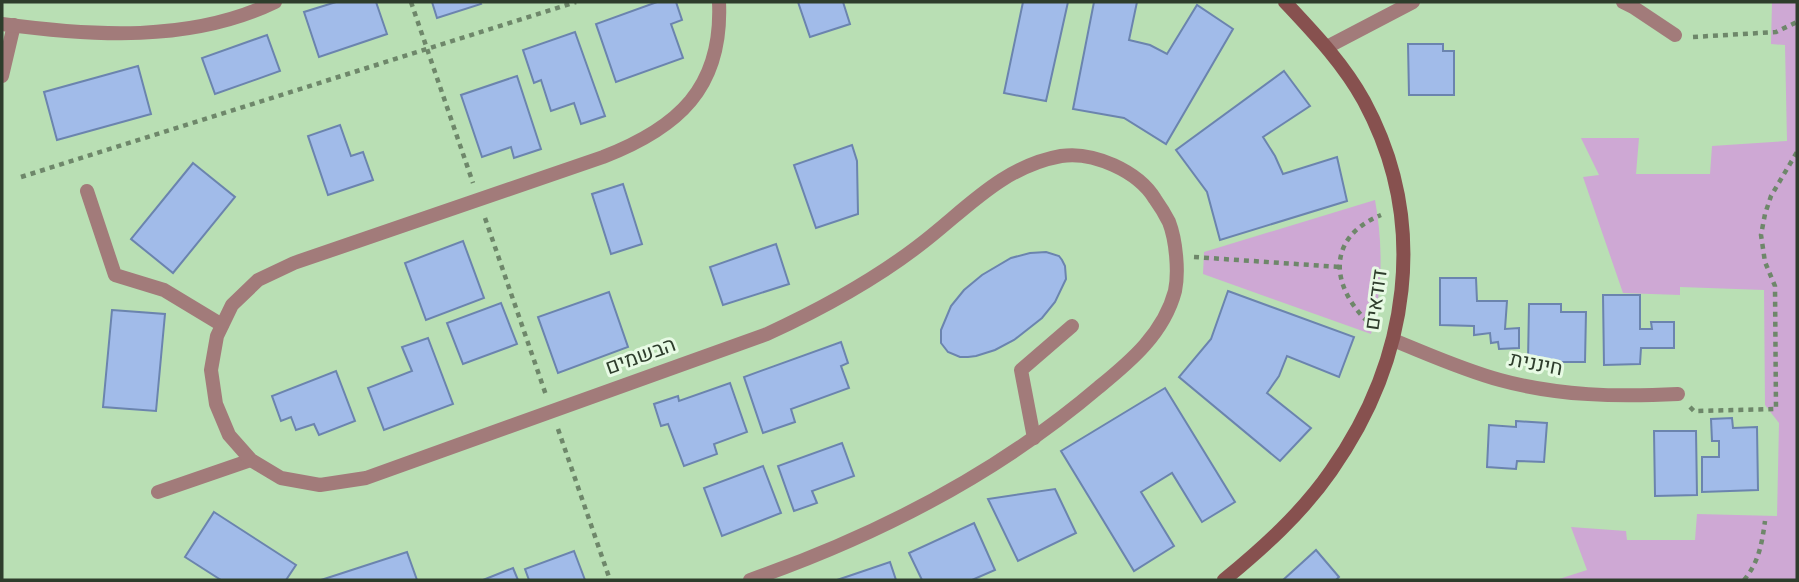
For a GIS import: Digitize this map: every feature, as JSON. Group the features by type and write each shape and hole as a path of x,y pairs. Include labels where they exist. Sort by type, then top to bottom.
{"street":[{"path":"2,76 8,24 71,32 142,32 208,24 275,2"},
{"name":"הבשמים","path":"719,2 717,40 702,84 690,103 653,134 630,146 294,263 258,280 232,305 217,336 211,370 216,404 229,435 251,460 281,478 320,485 366,478 767,334 797,320 857,286 917,247 984,191 1026,165 1064,155 1099,158 1129,172 1153,194 1169,223 1177,256 1175,290 1161,325 1135,356 1072,410 980,473 891,521 814,557 750,580"},
{"name":"דודאים","path":"1224,580 1274,536 1311,497 1330,473 1362,422 1382,376 1393,340 1403,289 1404,247 1400,207 1392,169 1380,133 1344,70 1327,47 1285,2"},
{"path":"1327,47 1413,2"},
{"path":"1623,2 1675,35"},
{"path":"87,191 115,275 164,290 222,326"},
{"path":"1034,438 1021,370 1072,326"},
{"name":"חיננית","path":"1393,340 1474,373 1530,387 1618,396 1678,394"},
{"path":"158,492 251,460"}],"path":[{"path":"411,2 610,580"},
{"path":"21,177 576,2"},
{"path":"1675,35 1693,37 1776,32 1797,22"},
{"path":"1678,394 1694,411 1776,409 1775,286 1765,262 1760,235 1771,196 1797,152"},
{"path":"1393,340 1361,317 1349,302 1342,286 1340,267 1341,253 1348,238 1360,225 1400,207"},
{"path":"1177,256 1340,267"},
{"path":"1744,580 1753,570 1760,552 1765,521"}],"shaded area":[{"path":"1772,2 1797,2 1797,580 1556,580 1587,570 1571,527 1626,531 1627,540 1695,540 1697,514 1777,516 1779,423 1765,405 1764,290 1680,287 1680,295 1623,293 1583,177 1599,175 1581,138 1639,138 1636,174 1710,174 1712,146 1787,141 1785,45 1771,44"},
{"path":"1375,200 1381,267 1371,334 1203,274 1204,252"}],"building":[{"path":"336,2 376,2 387,34 319,57 304,12"},
{"path":"432,2 480,2 481,4 437,18"},
{"path":"657,2 676,2 682,20 671,24 683,58 616,82 596,24"},
{"path":"798,2 843,2 850,24 810,37"},
{"path":"1023,2 1068,2 1046,101 1004,93"},
{"path":"1094,2 1137,2 1129,40 1150,45 1167,54 1197,5 1233,29 1166,144 1124,118 1073,109"},
{"path":"575,32 605,116 581,124 574,103 551,111 541,80 534,83 523,50"},
{"path":"267,35 280,71 215,94 202,58"},
{"path":"1408,44 1443,44 1443,51 1454,51 1454,95 1409,95"},
{"path":"138,66 151,114 57,140 44,92"},
{"path":"1284,71 1310,106 1263,137 1283,174 1337,157 1347,201 1220,240 1207,192 1176,150"},
{"path":"517,76 541,149 514,158 511,147 482,157 461,95"},
{"path":"340,125 351,156 363,152 373,180 328,195 308,136"},
{"path":"852,145 857,161 858,214 816,228 794,165"},
{"path":"193,163 235,197 173,273 131,239"},
{"path":"623,184 642,244 611,254 592,194"},
{"path":"463,241 484,298 426,320 405,263"},
{"path":"776,244 789,284 723,305 710,267"},
{"path":"1046,252 1059,256 1062,260 1066,279 1055,302 1042,318 1014,340 995,350 968,357 948,352 941,343 941,330 951,306 964,290 982,275 1011,258"},
{"path":"1440,278 1476,278 1477,301 1507,301 1505,329 1519,328 1519,348 1499,349 1498,342 1491,343 1490,333 1474,335 1474,326 1440,325"},
{"path":"1228,291 1354,337 1339,377 1287,356 1279,376 1267,393 1311,428 1280,461 1179,377 1211,339"},
{"path":"609,292 628,347 558,373 538,317"},
{"path":"1603,295 1640,295 1640,329 1652,329 1651,322 1674,322 1674,348 1641,348 1640,364 1604,365"},
{"path":"501,303 517,344 463,364 447,323"},
{"path":"1529,304 1561,304 1561,312 1586,312 1585,362 1528,362"},
{"path":"112,310 165,314 156,411 103,407"},
{"path":"428,338 453,404 384,430 368,388 412,371 402,347"},
{"path":"841,342 848,363 841,366 849,388 791,409 795,422 763,433 744,377"},
{"path":"336,371 355,421 319,435 314,424 296,430 291,417 281,421 272,396"},
{"path":"730,383 747,432 714,444 717,454 684,466 668,424 661,426 654,404 678,396 679,401"},
{"path":"1165,388 1235,502 1202,522 1172,473 1141,492 1174,546 1134,571 1061,451"},
{"path":"1732,418 1733,428 1757,427 1758,490 1702,492 1702,457 1719,457 1719,441 1712,441 1711,419"},
{"path":"1516,421 1547,423 1544,462 1517,461 1516,469 1487,467 1489,425 1516,427"},
{"path":"1654,431 1696,431 1697,495 1655,496"},
{"path":"842,443 854,476 812,491 817,503 794,511 778,466"},
{"path":"763,466 781,513 722,536 704,488"},
{"path":"1055,489 1076,533 1018,561 988,499"},
{"path":"214,512 296,565 286,580 221,580 185,557"},
{"path":"974,523 995,570 972,580 922,580 909,553"},
{"path":"1316,550 1339,577 1336,580 1283,580"},
{"path":"574,551 585,580 529,580 525,569"},
{"path":"407,552 417,580 321,580"},
{"path":"890,562 896,580 837,580"},
{"path":"513,568 518,580 483,580"}]}
